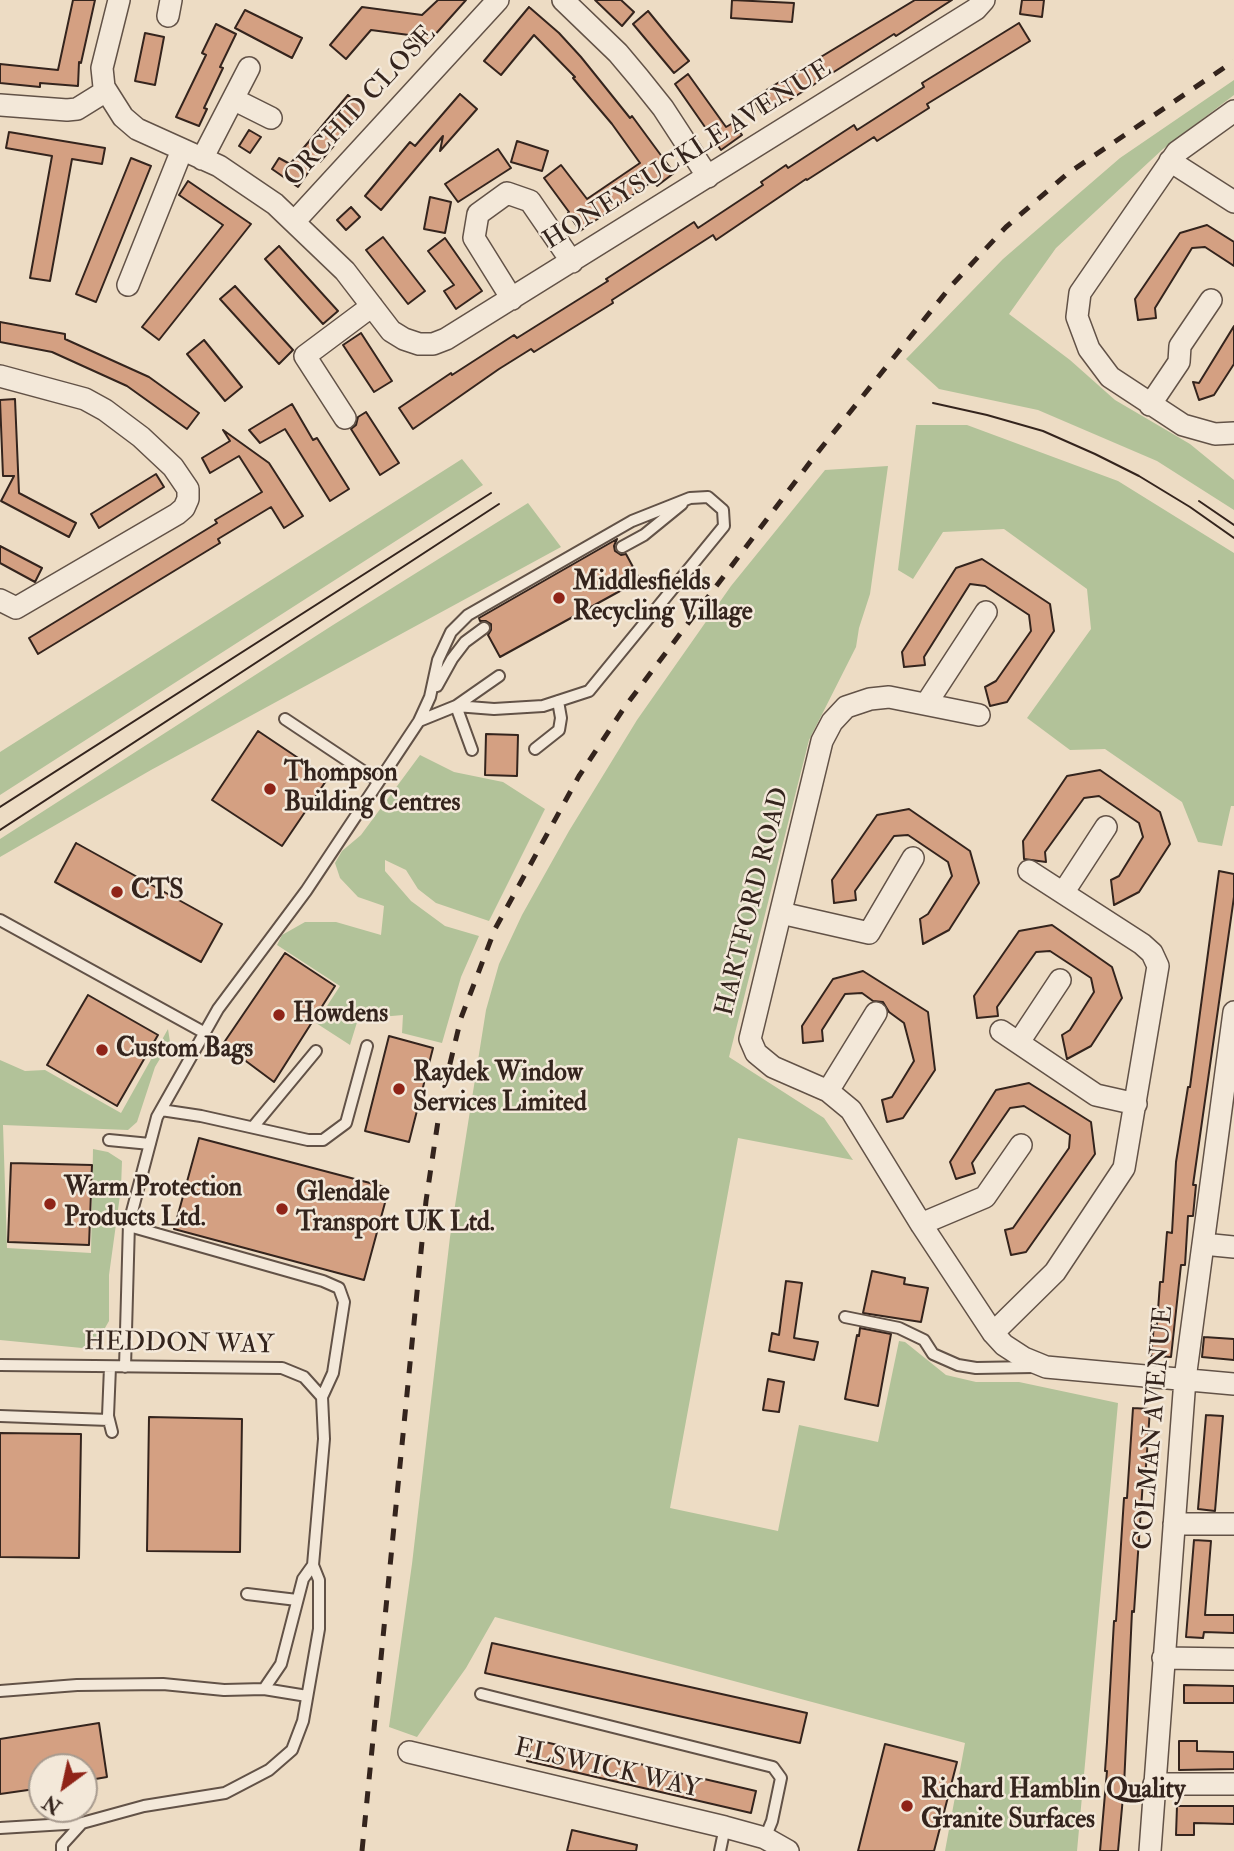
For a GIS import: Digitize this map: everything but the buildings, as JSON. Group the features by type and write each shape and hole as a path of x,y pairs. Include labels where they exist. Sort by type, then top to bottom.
{"street":[{"path":"118,0 102,68 106,91 123,117 137,129 219,166 252,189 294,222 345,271 372,306 305,356 345,418"},
{"name":"ORCHID CLOSE","path":"294,222 498,0"},
{"path":"563,0 618,53 639,78 663,108 708,177"},
{"name":"HONEYSUCKLE AVENUE","path":"372,306 391,331 414,342 433,344 446,339 976,9 984,0"},
{"path":"128,285 192,154 233,99 249,68"},
{"path":"0,105 78,109 106,91"},
{"path":"233,99 271,118"},
{"path":"1234,111 1177,152 1170,161 1080,293 1077,317 1089,349 1110,377 1183,425 1215,434 1234,433"},
{"path":"1170,161 1234,202"},
{"path":"512,299 474,238 478,214 507,193 530,201 572,262"},
{"path":"1150,405 1179,362 1180,346 1211,300"},
{"path":"0,376 85,399 105,410 141,437 173,467 188,489 188,499 177,514 16,608 0,600"},
{"path":"926,704 986,612"},
{"name":"HARTFORD ROAD","path":"979,715 889,697 846,706 832,722 822,741 750,1039 756,1053 773,1067 828,1091 851,1110 921,1224 993,1333 1004,1345 1024,1358 1046,1367 1234,1384"},
{"path":"1063,893 1106,827"},
{"path":"781,913 869,933 913,858"},
{"path":"993,1333 1055,1272 1124,1168 1158,966 1152,953 1142,944 1029,871"},
{"path":"1060,980 1010,1037 1097,1095 1136,1104"},
{"name":"COLMAN AVENUE","path":"1150,1851 1185,1379 1234,1012"},
{"path":"828,1091 876,1013"},
{"path":"921,1224 985,1197 1021,1145"},
{"path":"1203,1244 1234,1247"},
{"path":"1174,1524 1234,1524"},
{"path":"1163,1658 1234,1659"},
{"name":"ELSWICK WAY","path":"409,1752 725,1827 765,1838 788,1851"},
{"path":"1154,1784 1234,1784"}],"lane":[{"path":"430,697 438,660 451,632 468,615 632,521 690,498 708,497 723,510 724,526 589,691 543,706 494,709 456,706"},
{"path":"622,547 643,535 690,498"},
{"path":"125,1367 129,1226 161,1110 218,1009 306,891 419,721 452,659 466,642 484,628"},
{"path":"419,721 456,706 499,676"},
{"path":"535,749 559,730 561,718 558,701"},
{"path":"456,706 472,750"},
{"path":"285,719 378,781"},
{"path":"0,920 205,1033"},
{"path":"161,1110 308,1140 323,1140 346,1123 367,1046"},
{"path":"253,1127 316,1051"},
{"path":"108,1140 150,1144"},
{"path":"98,1819 144,1806 225,1793 269,1770 292,1749 303,1721 319,1629 319,1580 313,1565 324,1439 322,1397 333,1373 344,1302 338,1288 323,1281 129,1226"},
{"path":"845,1317 899,1328 924,1340 933,1354 958,1365 976,1368 1046,1367"},
{"name":"HEDDON WAY","path":"0,1365 282,1368 304,1377 322,1397"},
{"path":"110,1367 109,1420 112,1432"},
{"path":"0,1416 109,1420"},
{"path":"264,1689 281,1664 303,1579 313,1565"},
{"path":"247,1594 297,1600"},
{"path":"0,1691 77,1685 163,1684 224,1690 264,1689 307,1696"},
{"path":"481,1694 773,1767 781,1778 772,1821 765,1838"},
{"path":"0,1828 82,1823"},
{"path":"62,1851 62,1845 82,1823"},
{"path":"720,1851 725,1827"}],"green space":[{"path":"1234,80 1234,95 1163,149 1056,248 1009,314 1070,360 1115,400 1190,444 1234,480 1234,510 1157,461 1038,410 939,389 906,359 1003,259 1120,158"},
{"path":"916,425 967,425 1118,481 1234,553 1234,806 1231,806 1222,846 1198,842 1182,802 1105,749 1070,750 1027,718 1091,629 1087,589 1004,529 943,532 913,579 898,570"},
{"path":"462,459 483,485 0,795 0,752"},
{"path":"888,466 870,594 856,647 809,740 729,1057 824,1118 853,1160 738,1138 670,1508 778,1531 799,1425 878,1442 899,1341 905,1342 946,1375 976,1382 1019,1382 1118,1403 1077,1851 945,1851 965,1743 495,1617 466,1668 417,1737 389,1727 412,1564 450,1237 486,1010 499,964 522,915 569,831 637,720 731,586 825,470"},
{"path":"528,503 561,547 151,770 0,857 0,839"},
{"path":"420,755 454,772 503,782 545,809 489,921 436,903 418,889 406,870 385,860 385,871 411,901 445,926 479,936 461,977 442,1043 402,1033 403,1015 358,1019 350,1045 316,1023 340,986 277,945 282,935 305,922 336,922 381,935 384,906 358,897 340,878 335,863 342,851 361,835"},
{"path":"168,1029 170,1042 155,1067 137,1122 128,1130 3,1125 7,1248 91,1253 93,1149 108,1152 122,1161 109,1275 109,1321 98,1340 82,1348 0,1340 0,1060 25,1071 45,1070 121,1113"}],"tram line":[{"path":"933,403 1043,431 1095,454 1139,476 1234,538"},
{"path":"0,807 491,493"},
{"path":"1199,501 1234,525"},
{"path":"0,830 499,504"}],"railway":[{"path":"362,1851 426,1201 441,1101 461,1018 495,929 579,776 624,708 814,457 951,286 1006,227 1067,174 1234,61"}],"place":[{"name":"Middlesfields Recycling Village","path":"559,598"},
{"name":"Thompson Building Centres","path":"270,789"},
{"name":"CTS","path":"117,892"},
{"name":"Howdens","path":"279,1015"},
{"name":"Custom Bags","path":"102,1050"},
{"name":"Raydek Window Services Limited","path":"399,1089"},
{"name":"Warm Protection Products Ltd.","path":"50,1204"},
{"name":"Glendale Transport UK Ltd.","path":"282,1209"},
{"name":"Richard Hamblin Quality Granite Surfaces","path":"907,1806"}]}
